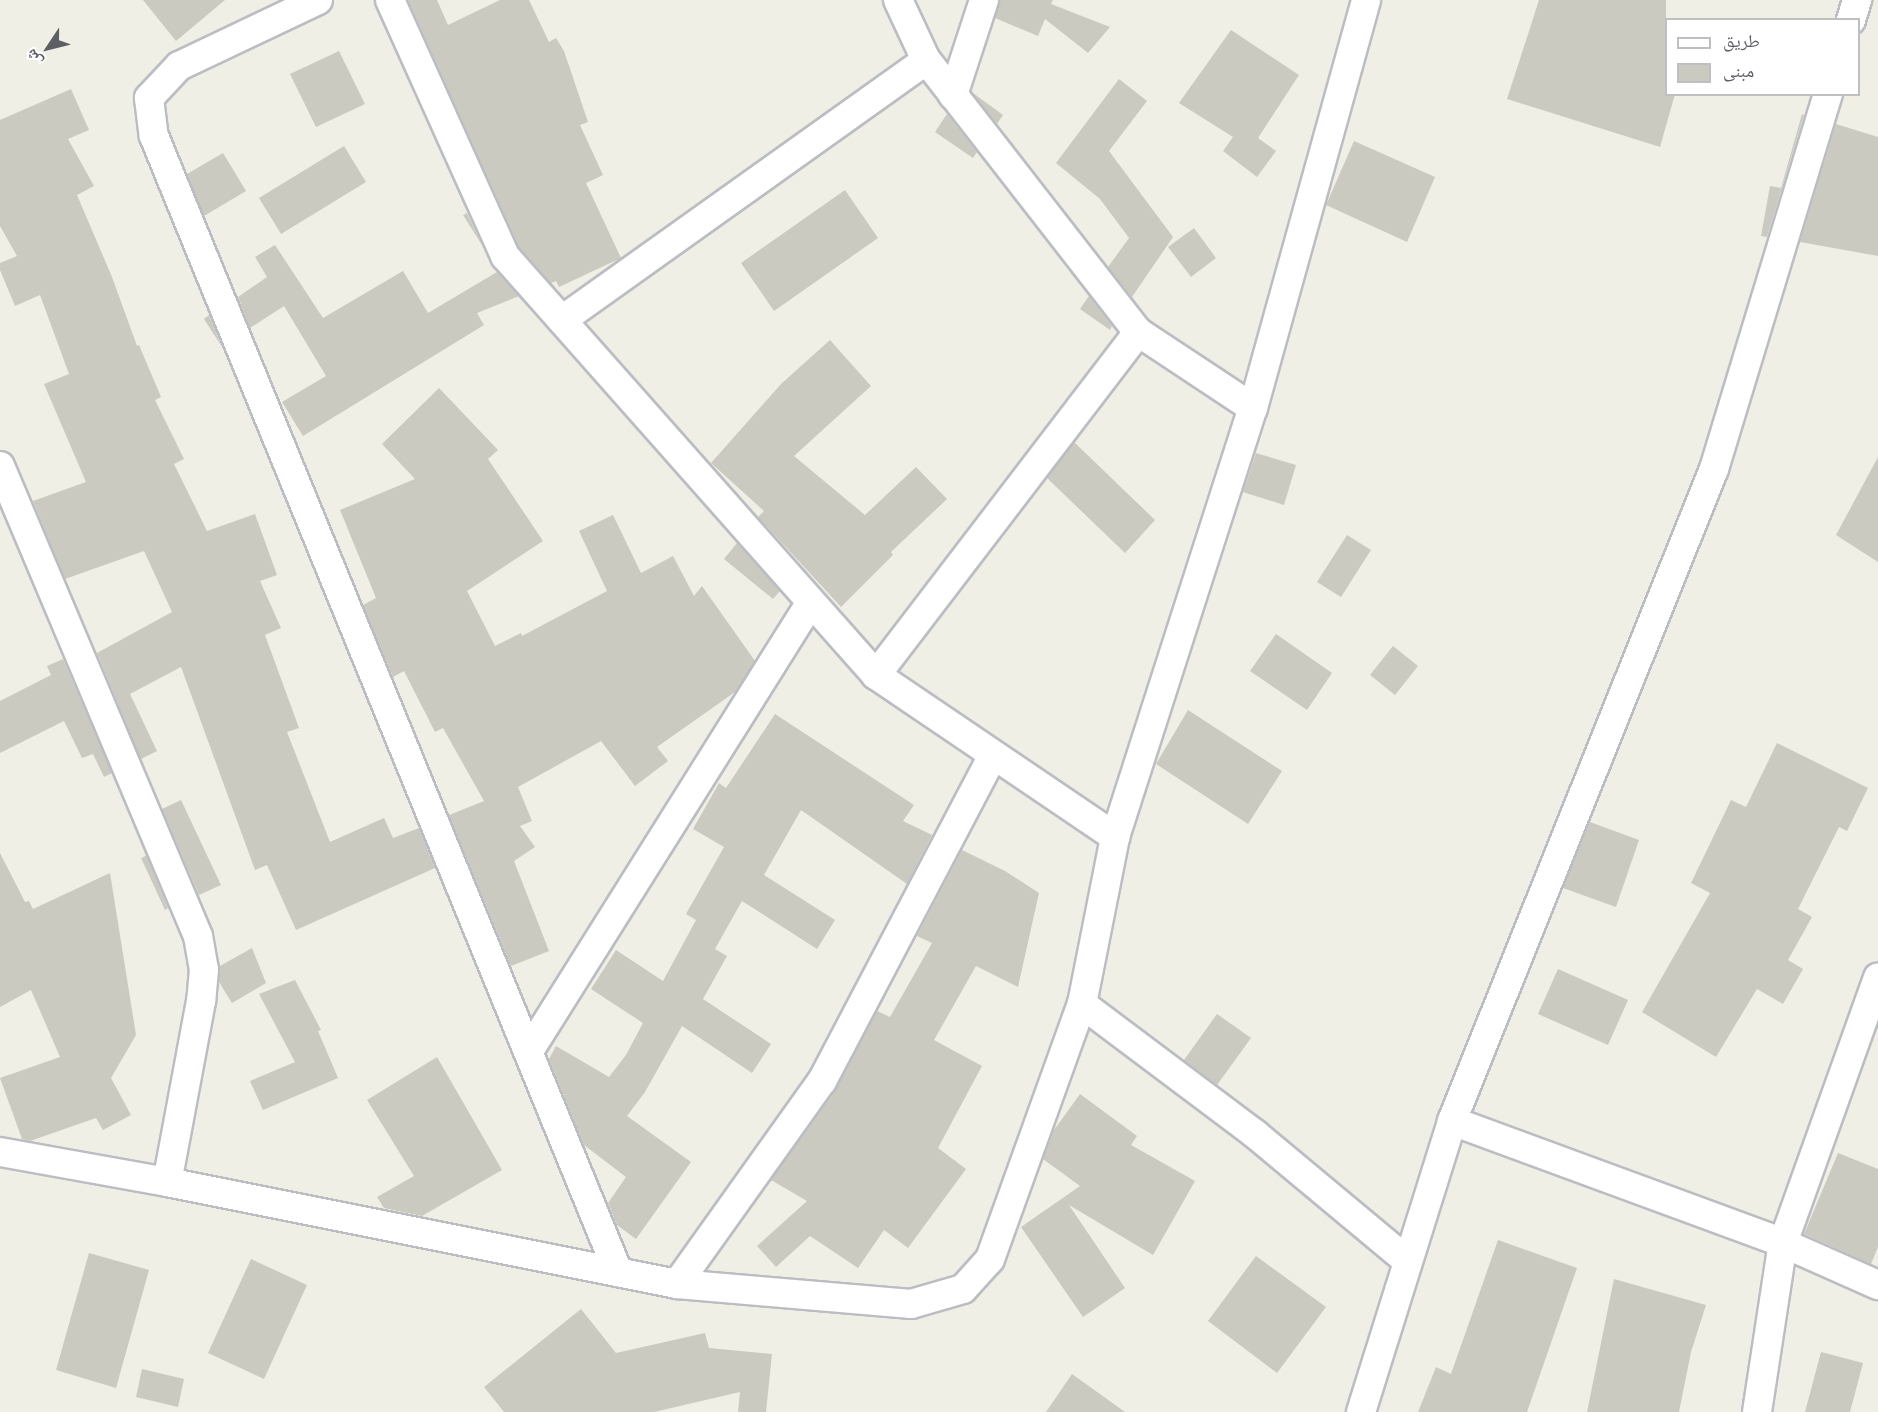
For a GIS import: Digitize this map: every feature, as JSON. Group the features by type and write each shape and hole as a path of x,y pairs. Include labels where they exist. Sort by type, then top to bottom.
{"street":[{"path":"318,0 179,66 149,98 154,136 618,1272"},
{"path":"390,0 505,256 876,675 1115,837"},
{"path":"898,0 926,60 1138,332 1252,408"},
{"path":"953,95 984,0"},
{"path":"0,1152 167,1182 677,1284 911,1304 963,1289 990,1259 1082,1004 1115,837 1252,408 1366,0"},
{"path":"1852,18 1857,0"},
{"path":"562,320 926,60"},
{"path":"1361,1412 1406,1260 1452,1121 1714,469 1827,96"},
{"path":"876,675 1138,332"},
{"path":"0,466 198,936 204,969 201,1001 167,1182"},
{"path":"529,1051 811,602"},
{"path":"677,1284 822,1081 993,755"},
{"path":"1757,1412 1783,1242 1878,977"},
{"path":"1082,1004 1255,1134 1406,1260"},
{"path":"1452,1121 1783,1242 1878,1285"}],"building":[{"path":"143,0 225,0 176,41"},
{"path":"408,0 437,0 448,25 500,0 529,0 549,42 556,38 564,51 588,122 580,125 603,175 586,183 621,258 559,287 556,281 551,283 519,247"},
{"path":"1000,0 1053,0 1051,4 1110,27 1088,53 1045,19 1038,36 995,18"},
{"path":"1539,0 1666,0 1665,96 1674,96 1660,147 1507,99"},
{"path":"1231,30 1299,75 1258,138 1276,151 1257,177 1223,151 1233,137 1179,103"},
{"path":"339,51 365,104 316,127 290,74"},
{"path":"1119,79 1147,101 1109,151 1173,237 1132,297 1108,267 1129,238 1100,199 1056,163"},
{"path":"71,89 89,130 68,139 94,186 77,195 112,277 137,346 139,345 161,397 155,400 184,459 174,464 207,531 255,514 277,575 260,581 281,628 265,635 299,728 287,732 330,842 384,818 393,838 419,828 435,868 296,930 267,865 255,870 181,667 130,694 157,751 141,759 97,653 172,612 144,551 65,579 33,501 86,482 44,384 69,374 40,295 15,306 0,270 0,263 17,256 0,226 0,120"},
{"path":"973,93 1003,115 997,124"},
{"path":"947,114 977,152 973,158 935,132"},
{"path":"1802,114 1804,115 1767,237 1761,236 1770,186 1781,188"},
{"path":"1836,124 1878,137 1878,256 1800,242"},
{"path":"1354,141 1435,177 1407,242 1326,205"},
{"path":"344,146 366,182 281,234 259,198"},
{"path":"223,153 246,191 204,216 187,174"},
{"path":"845,190 878,238 774,311 741,263"},
{"path":"467,213 482,245 463,215"},
{"path":"1194,228 1216,258 1191,277 1168,247"},
{"path":"275,245 323,318 403,271 428,313 497,272 519,296 477,313 484,325 303,436 282,402 326,376 284,306 250,328 238,297 267,277 255,257"},
{"path":"1089,296 1112,326 1110,330 1080,309"},
{"path":"209,315 222,347 204,319"},
{"path":"830,340 871,386 794,456 865,515 916,467 947,499 891,552 893,555 841,607 758,517 764,511 711,463 781,384"},
{"path":"439,388 498,450 488,459 543,541 467,591 495,646 521,633 522,636 607,591 579,531 613,515 641,573 673,556 694,596 702,586 755,661 735,692 657,747 668,761 635,786 601,741 518,787 532,821 520,826 535,847 514,861 549,951 511,966 449,815 484,801 443,728 435,732 404,671 393,677 363,605 376,598 340,510 415,479 382,444"},
{"path":"1074,442 1155,520 1125,553 1047,478"},
{"path":"1256,453 1296,465 1284,505 1243,492"},
{"path":"1878,457 1878,562 1836,535"},
{"path":"1347,535 1371,550 1341,597 1317,582"},
{"path":"737,543 780,591 773,599 724,559"},
{"path":"1276,634 1332,673 1307,710 1250,671"},
{"path":"1393,646 1418,666 1395,695 1370,675"},
{"path":"63,659 112,773 104,777 93,754 82,758 64,721 0,753 0,701 51,675 47,666"},
{"path":"1188,710 1282,771 1248,824 1156,764"},
{"path":"775,714 914,805 903,821 932,835 907,884 801,810 764,875 835,920 817,949 742,901 715,949 727,956 703,999 771,1044 752,1073 682,1026 645,1092 627,1116 691,1162 636,1239 617,1225 608,1203 626,1177 584,1145 549,1059 556,1046 609,1077 626,1055 643,1023 591,989 616,950 663,981 696,920 686,914 724,847 693,829 719,783 726,788"},
{"path":"1777,743 1868,788 1847,831 1839,827 1798,909 1812,917 1788,960 1803,969 1783,1004 1757,989 1716,1057 1642,1012 1710,893 1691,883 1731,800 1746,807"},
{"path":"181,800 221,885 199,895 162,809"},
{"path":"1590,822 1639,840 1616,907 1563,888"},
{"path":"133,823 168,908 165,910 141,858 146,856"},
{"path":"962,850 1005,871 1039,893 1018,987 976,966 934,1040 982,1066 938,1148 966,1169 908,1248 884,1230 858,1268 810,1236 776,1267 757,1246 807,1201 771,1180 836,1090 877,1011 890,1017 932,943 917,936"},
{"path":"0,853 25,902 29,901 33,909 110,873 136,1035 111,1078 131,1115 103,1130 96,1118 30,1141 22,1139 0,1078 60,1057 31,990 0,1007"},
{"path":"252,948 266,983 232,1003 219,982 220,966"},
{"path":"1558,969 1628,1000 1608,1045 1538,1014"},
{"path":"295,980 321,1030 318,1031 338,1078 263,1110 250,1081 295,1062 259,994"},
{"path":"1217,1014 1251,1038 1217,1085 1184,1060"},
{"path":"437,1057 502,1170 422,1216 384,1208 377,1197 414,1176 367,1100"},
{"path":"1080,1094 1137,1136 1131,1145 1195,1181 1153,1255 1069,1205 1125,1288 1083,1317 1021,1227 1080,1186 1043,1159 1054,1130"},
{"path":"1838,1153 1878,1169 1878,1247 1871,1264 1804,1234"},
{"path":"1498,1240 1577,1268 1527,1412 1418,1412 1436,1367 1451,1374"},
{"path":"89,1253 149,1270 116,1388 56,1370"},
{"path":"1256,1256 1326,1307 1277,1373 1208,1321"},
{"path":"251,1259 307,1285 264,1379 208,1353"},
{"path":"1614,1279 1706,1305 1691,1352 1679,1412 1587,1412"},
{"path":"581,1309 616,1353 705,1333 709,1348 772,1354 766,1412 738,1412 740,1392 654,1412 504,1412 484,1387"},
{"path":"1821,1352 1863,1363 1850,1412 1805,1412"},
{"path":"142,1369 184,1379 178,1407 136,1397"},
{"path":"1072,1374 1125,1412 1046,1412"}]}
